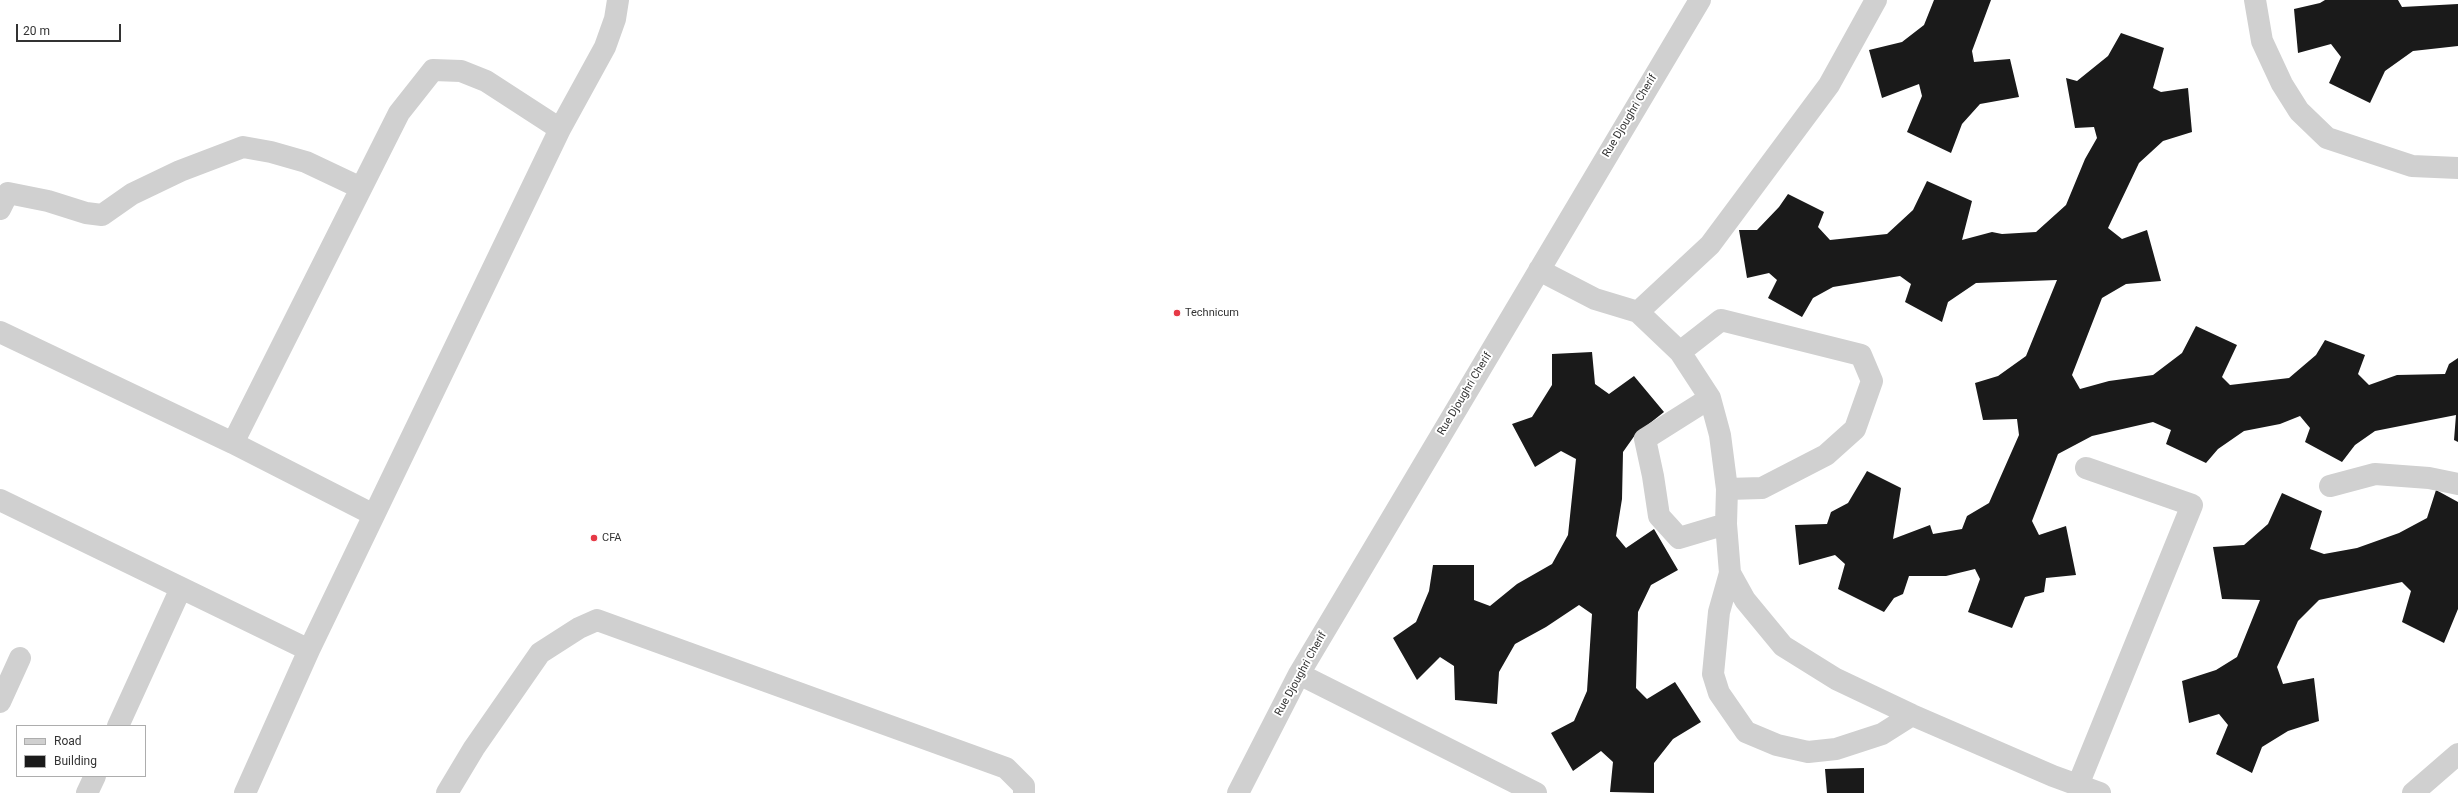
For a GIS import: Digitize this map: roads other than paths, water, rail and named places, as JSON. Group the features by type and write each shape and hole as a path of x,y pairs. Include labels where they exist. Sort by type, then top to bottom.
{"street":[{"path":"245,793 309,650 560,129 605,47 615,19 618,0"},
{"name":"Rue Djoughri Cherif","path":"1238,793 1299,674 1700,0"},
{"path":"1638,312 1710,245 1829,85 1876,0"},
{"path":"2255,0 2262,41 2282,84 2299,111 2327,138 2412,166 2458,168"},
{"path":"234,443 399,113 433,70 461,71 486,82 560,129"},
{"path":"0,209 8,193 48,201 86,213 102,215 132,194 180,171 243,147 271,152 306,162 361,188"},
{"path":"1539,270 1595,299 1638,312 1680,352 1710,398 1720,435 1727,489 1726,524 1730,573 1719,612 1713,674 1719,693 1746,732 1777,745 1808,752 1836,749 1882,734 1912,714"},
{"path":"1680,352 1721,320 1860,355 1872,381 1855,429 1826,455 1762,488 1727,489"},
{"path":"0,332 234,443 374,516"},
{"path":"1710,398 1645,439 1653,476 1659,516 1679,538 1726,524"},
{"path":"2078,785 2192,505 2086,468"},
{"path":"2330,486 2375,474 2429,478 2458,484"},
{"path":"0,500 309,650"},
{"path":"1730,573 1745,600 1783,646 1836,679 1912,714 2100,793"},
{"path":"118,725 180,588"},
{"path":"447,793 474,748 540,653 579,628 597,620 1006,768 1024,786 1024,793"},
{"path":"0,702 20,658"},
{"path":"1299,674 1536,793"},
{"path":"2413,793 2458,754"},
{"path":"87,793 95,777"}],"place":[{"name":"Technicum","path":"1177,313"},
{"name":"CFA","path":"594,538"}]}
